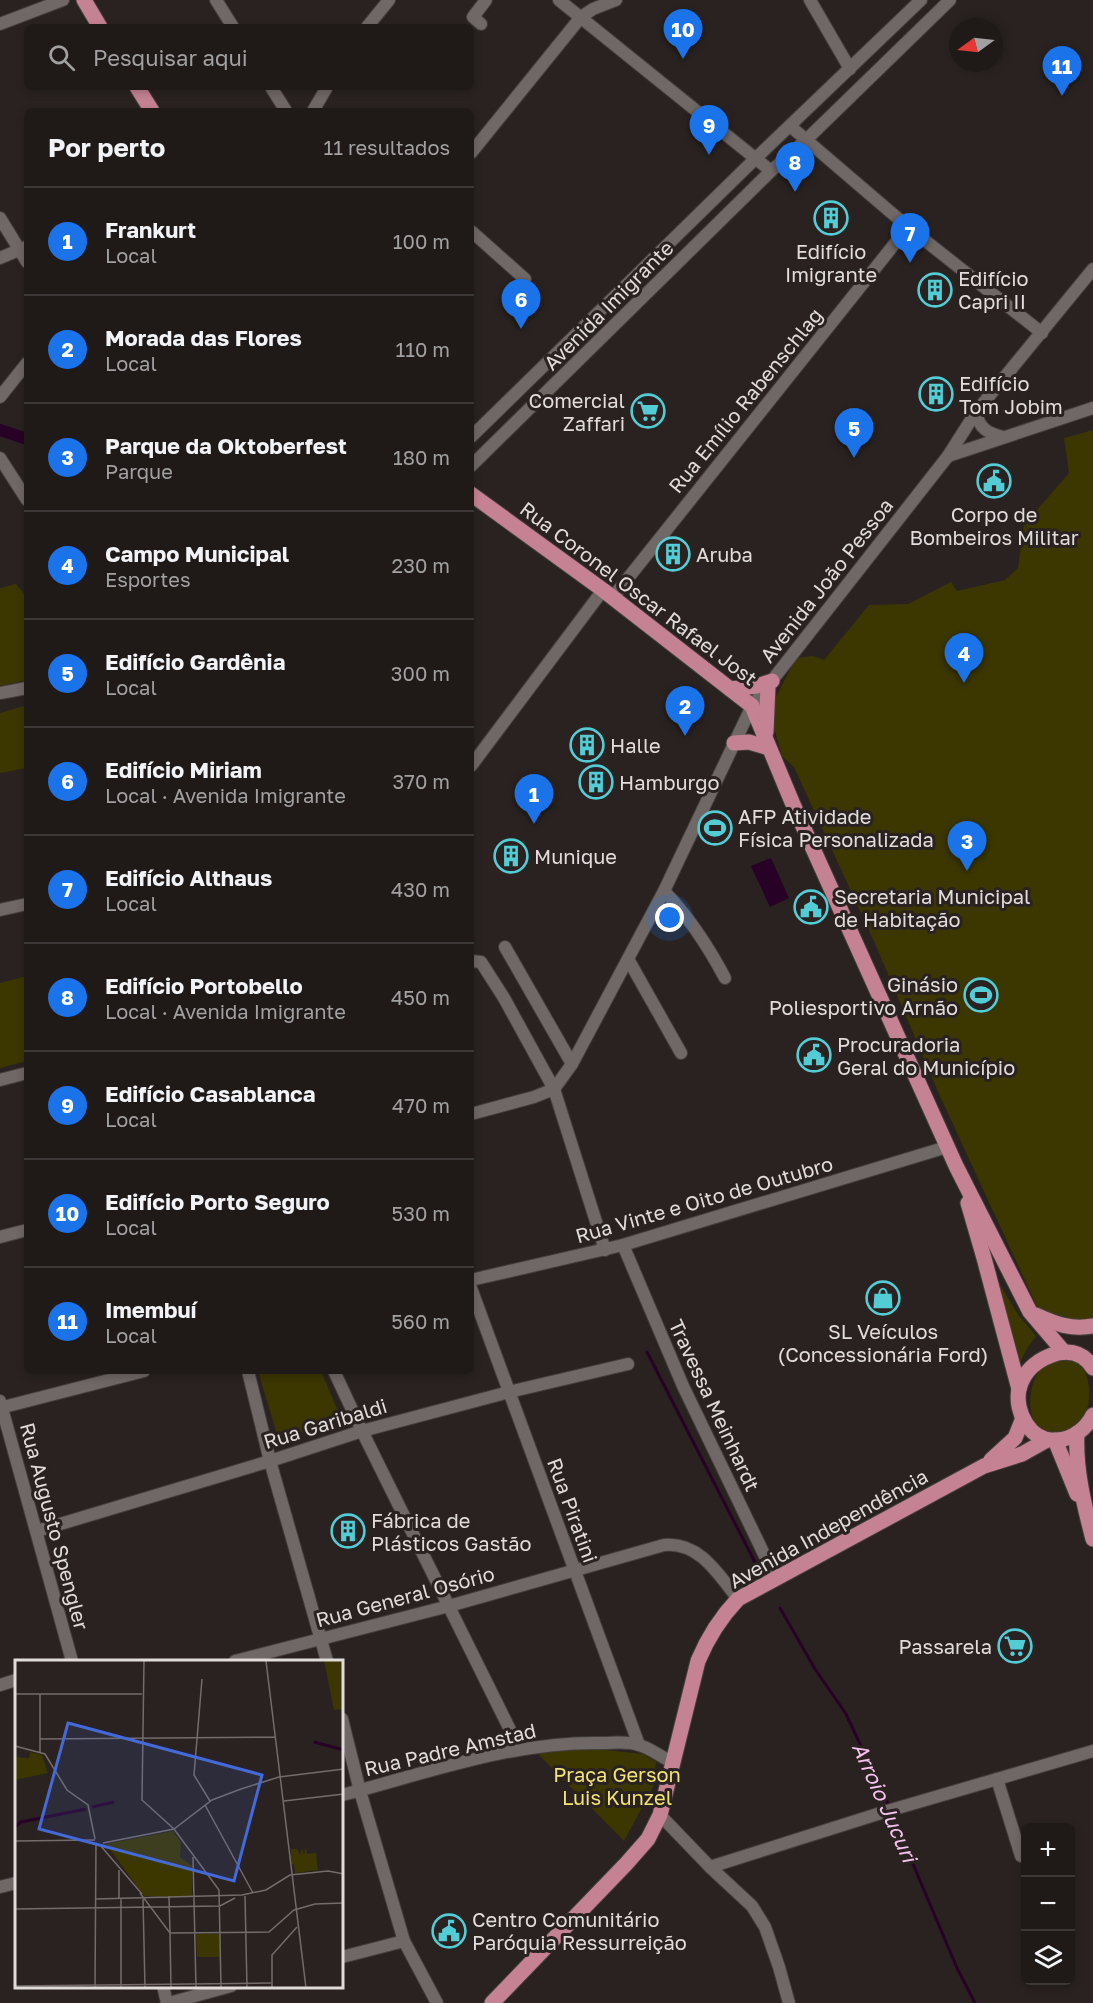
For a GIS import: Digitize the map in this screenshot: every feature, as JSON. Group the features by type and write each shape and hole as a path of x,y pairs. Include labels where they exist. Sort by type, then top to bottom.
{"main road":[{"path":"84,0 98,24"},
{"path":"139,90 150,108"},
{"name":"Rua Coronel Oscar Rafael Jost","path":"474,496 608,594 752,706 947,1147 1030,1312 1066,1352 1083,1357 1093,1368"},
{"path":"730,689 770,683 768,744 734,743"},
{"name":"Rua Coronel Oscar Rafael Jost","path":"956,1166 984,1258 1019,1389 1023,1418"},
{"path":"984,1258 1002,1255"},
{"path":"1030,1312 1060,1326 1080,1329 1093,1326"},
{"path":"1019,1389 1032,1366 1048,1356 1066,1352 1093,1333"},
{"path":"1023,1418 1026,1426 1051,1440 1086,1514"},
{"path":"984,1466 1015,1438 1023,1418"},
{"path":"984,1466 1022,1454 1088,1424"},
{"path":"1088,1424 1076,1452 1086,1514 1093,1539"},
{"name":"Avenida Independência","path":"499,2000 648,1839 660,1815 698,1661 706,1640 720,1619 738,1599 984,1466"}],"street":[{"path":"0,24 63,0"},
{"path":"216,0 231,24"},
{"path":"370,24 389,0"},
{"path":"481,24 473,17 486,0"},
{"path":"559,0 771,171"},
{"path":"474,149 581,17 616,0"},
{"path":"810,0 850,69"},
{"name":"Avenida Imigrante","path":"474,434 754,159 921,0"},
{"name":"Avenida Imigrante","path":"474,463 771,171 950,0"},
{"path":"272,90 284,108"},
{"path":"315,108 325,90"},
{"path":"790,126 908,227 1042,333"},
{"path":"0,218 23,248 0,258"},
{"name":"Rua Emílio Rabenschlag","path":"474,762 608,594 908,227"},
{"path":"474,234 525,279"},
{"name":"Avenida João Pessoa","path":"554,1089 572,1064 664,891 752,706 948,456 976,412 1093,269"},
{"path":"0,397 24,367"},
{"path":"948,456 1093,408"},
{"path":"976,412 978,422 986,432 1003,436"},
{"path":"486,424 501,438"},
{"path":"0,458 24,495"},
{"path":"0,693 24,689"},
{"path":"664,891 686,914 712,953 725,978"},
{"path":"0,910 24,905"},
{"path":"505,947 572,1064"},
{"path":"628,959 681,1053"},
{"path":"476,961 504,998 554,1089 605,1250"},
{"path":"0,1080 24,1074"},
{"path":"474,1113 534,1097 554,1089"},
{"name":"Rua Vinte e Oito de Outubro","path":"474,1279 623,1245 947,1147"},
{"path":"0,1237 24,1231"},
{"name":"Travessa Meinhardt","path":"623,1245 683,1386 776,1578"},
{"name":"Rua Piratini","path":"474,1296 639,1745"},
{"name":"Rua Garibaldi","path":"37,1531 362,1431 509,1392 628,1364"},
{"path":"1,1406 132,1374"},
{"path":"249,1374 270,1461 327,1660"},
{"path":"335,1374 519,1748"},
{"name":"Rua Augusto Spengler","path":"1,1406 72,1660"},
{"name":"Rua General Osório","path":"239,1660 449,1606 664,1545 681,1545 697,1552 738,1599"},
{"path":"0,1685 15,1680"},
{"path":"344,1727 360,1791 404,1941 436,2003"},
{"name":"Rua Padre Amstad","path":"344,1795 519,1748 591,1743 639,1745 672,1762"},
{"path":"710,1867 884,1812 1093,1751"},
{"path":"997,1779 1021,1856"},
{"path":"660,1815 710,1867 752,1906 765,1928 789,2003"},
{"path":"0,1887 15,1883"},
{"path":"344,1956 404,1941"},
{"path":"164,1988 168,2003 224,1988"}],"green space":[{"path":"1093,430 1093,1320 1087,1323 1040,1313 940,1096 876,946 794,767 782,756 769,710 796,658 813,656 824,660 869,605 908,604 951,582 957,591 1005,580 1018,568 1024,525 1069,473 1064,438"},
{"path":"16,584 24,593 24,681 0,686 0,588"},
{"path":"24,706 24,769 0,773 0,713"},
{"path":"24,977 24,1062 0,1068 0,983"},
{"path":"991,1269 1017,1313 1036,1336 1018,1368"},
{"path":"1059,1357 1073,1359 1082,1367 1088,1383 1089,1402 1084,1419 1079,1425 1057,1435 1043,1431 1037,1426 1030,1400 1031,1390 1038,1373"},
{"path":"259,1374 322,1374 341,1418 279,1441"},
{"name":"Praça Gerson Luis Kunzel","path":"586,1748 643,1754 656,1762 653,1787 624,1841 537,1753"}],"shaded area":[{"path":"771,858 789,898 770,907 751,866"}],"waterway":[{"name":"Arroio Jucuri","path":"0,430 24,438"},
{"name":"Arroio Jucuri","path":"647,1352 762,1576"},
{"name":"Arroio Jucuri","path":"780,1608 815,1669 846,1714 889,1806"},
{"name":"Arroio Jucuri","path":"891,1812 957,1968 975,2003"}],"place":[{"name":"Edifício Porto Seguro","path":"683,59"},
{"name":"Imembuí","path":"1062,96"},
{"name":"Edifício Casablanca","path":"709,155"},
{"name":"Edifício Portobello","path":"795,192"},
{"name":"Edifício Imigrante","path":"831,218"},
{"name":"Edifício Althaus","path":"910,263"},
{"name":"Edifício Capri II","path":"935,290"},
{"name":"Edifício Miriam","path":"521,329"},
{"name":"Edifício Tom Jobim","path":"936,394"},
{"name":"Comercial Zaffari","path":"648,411"},
{"name":"Edifício Gardênia","path":"854,458"},
{"name":"Corpo de Bombeiros Militar","path":"994,481"},
{"name":"Aruba","path":"673,554"},
{"name":"Campo Municipal","path":"964,683"},
{"name":"Morada das Flores","path":"685,736"},
{"name":"Halle","path":"587,745"},
{"name":"Hamburgo","path":"596,782"},
{"name":"Frankurt","path":"534,824"},
{"name":"AFP Atividade Física Personalizada","path":"715,828"},
{"name":"Munique","path":"511,856"},
{"name":"Parque da Oktoberfest","path":"967,871"},
{"name":"Secretaria Municipal de Habitação","path":"811,907"},
{"name":"Ginásio Poliesportivo Arnão","path":"981,995"},
{"name":"Procuradoria Geral do Município","path":"814,1055"},
{"name":"SL Veículos (Concessionária Ford)","path":"883,1298"},
{"name":"Fábrica de Plásticos Gastão","path":"348,1531"},
{"name":"Passarela","path":"1015,1646"},
{"name":"Centro Comunitário Paróquia Ressurreição","path":"449,1931"}]}
